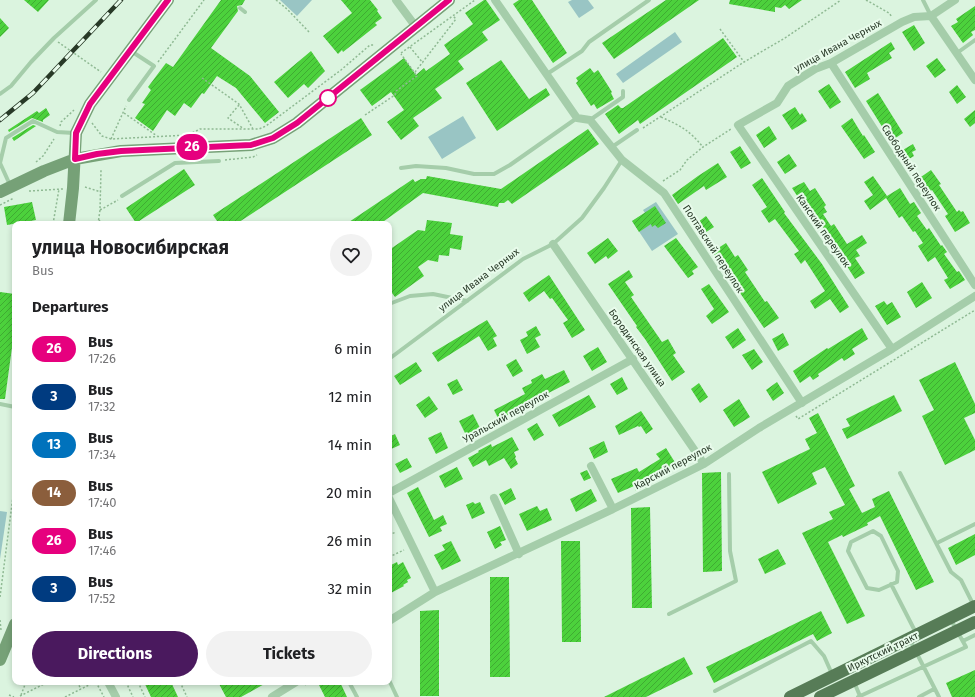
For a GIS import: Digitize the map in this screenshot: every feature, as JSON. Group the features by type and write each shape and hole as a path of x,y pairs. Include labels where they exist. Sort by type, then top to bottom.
{"main road":[{"name":"Иркутский тракт","path":"790,697 974,606"},
{"name":"Иркутский тракт","path":"820,697 916,650 960,636 975,622"}],"street":[{"path":"69,221 76,133 90,104 168,0"},
{"path":"396,0 416,27"},
{"path":"5,189 75,159 97,154 121,151 251,145 273,138 297,123 449,0"},
{"path":"495,0 577,118 590,120"},
{"name":"улица Ивана Черных","path":"738,125 777,103 788,86 815,69 831,63 897,25 914,17 931,16 955,0"},
{"path":"931,16 975,80"},
{"name":"Свободный переулок","path":"831,63 975,285"},
{"name":"Полтавский переулок","path":"590,120 622,160 664,193 802,403"},
{"name":"Канский переулок","path":"738,125 892,348"},
{"name":"Бородинская улица","path":"553,244 704,464"},
{"name":"Карский переулок","path":"392,619 435,592 519,554 704,464 759,428 975,296"},
{"name":"Уральский переулок","path":"392,490 633,359"},
{"path":"592,466 613,509"},
{"path":"494,498 519,554"},
{"path":"392,504 435,592"},
{"path":"0,660 12,631"},
{"path":"110,685 116,697"},
{"path":"272,697 291,685"}],"lane":[{"path":"0,94 11,86 54,38 96,0"},
{"path":"547,74 582,50 589,42 649,0"},
{"path":"923,0 931,16"},
{"path":"240,8 245,12"},
{"path":"957,53 975,40"},
{"path":"129,100 154,66 130,50"},
{"path":"590,120 623,97 623,91"},
{"path":"401,168 416,166 446,168 474,174 494,174 577,118"},
{"path":"5,189 0,163 6,138 33,121 57,132 76,133"},
{"path":"612,147 637,130"},
{"name":"улица Ивана Черных","path":"392,358 523,259 553,244 582,218 622,160"},
{"path":"122,196 175,163 219,161"},
{"path":"392,303 410,296 433,294 466,301"},
{"path":"0,404 12,406"},
{"path":"900,473 951,572 961,580 974,606"},
{"path":"668,614 736,581 730,551 729,474"},
{"path":"936,543 975,524"},
{"path":"873,531 881,536 898,571 897,582 891,584 879,590 867,588 848,551 851,542 873,531"},
{"path":"891,584 913,637 916,650 923,667 939,697"},
{"path":"854,681 859,696 966,647 950,618"},
{"path":"960,636 975,636"},
{"path":"715,691 811,641 824,656 833,676"},
{"path":"352,685 357,697"},
{"path":"391,685 397,697"},
{"path":"919,697 934,690"}],"path":[{"path":"154,66 204,0"},
{"path":"276,0 287,9 310,33"},
{"path":"637,130 646,127 744,62 785,38 841,0"},
{"path":"866,0 889,13 897,25"},
{"path":"415,72 456,20 453,16"},
{"path":"720,29 744,62"},
{"path":"54,38 104,73"},
{"path":"94,124 102,136 111,139 188,135 200,130 259,129 266,126 341,70 370,45 377,45"},
{"path":"410,47 423,62"},
{"path":"365,115 395,95 396,91 417,76 401,54"},
{"path":"202,78 239,104 253,129"},
{"path":"111,139 129,100"},
{"path":"239,104 228,118 244,129"},
{"path":"33,164 44,156 61,122 74,110"},
{"path":"123,113 157,136"},
{"path":"661,117 692,134 703,147"},
{"path":"655,186 680,170 687,160 703,147 738,125"},
{"path":"99,220 101,170"},
{"path":"29,191 85,187 101,192"},
{"path":"54,221 59,189"},
{"path":"100,210 119,200 122,196"},
{"path":"0,205 17,197"},
{"path":"792,409 798,419 975,310"},
{"path":"0,597 12,504"},
{"path":"392,534 398,531"},
{"path":"392,556 407,548"},
{"path":"0,620 0,632"},
{"path":"20,697 25,685"},
{"path":"20,697 42,685"},
{"path":"79,685 81,689"},
{"path":"65,697 89,685"},
{"path":"97,685 104,697"},
{"path":"127,685 133,697"},
{"path":"139,685 145,697"},
{"path":"181,685 187,697"},
{"path":"9,695 14,697"}],"shaded area":[{"path":"280,0 312,0 297,16"},
{"path":"572,0 588,0 594,8 579,18 568,2"},
{"path":"675,32 682,42 623,83 616,74"},
{"path":"463,116 476,138 442,159 428,137"},
{"path":"656,202 678,234 652,251 632,221 645,213 643,210"},
{"path":"0,511 7,512 0,559"}],"building":[{"path":"24,0 49,0 38,12"},
{"path":"221,0 245,0 242,5 237,6 238,11 211,48 250,76 279,112 265,123 236,88 217,76 204,94 202,93 191,108 184,103 175,116 167,110 153,131 135,118 145,104 142,103 151,90 148,87 166,63 173,67"},
{"path":"341,0 370,0 382,18 375,23 377,25 343,52 342,50 338,54 323,36 352,13"},
{"path":"486,0 500,20 482,32 488,40 458,61 464,69 435,89 442,98 413,118 419,126 401,140 387,122 404,110 391,92 372,106 360,90 404,58 416,75 424,68 426,71 450,54 444,45 473,24 465,13"},
{"path":"519,0 532,0 567,53 553,63 513,4"},
{"path":"666,0 699,0 614,59 602,43"},
{"path":"730,0 802,0 789,9 785,5 781,8 775,7 775,12 729,4"},
{"path":"975,6 975,30 971,32 973,35 963,43 951,26 958,22 956,19"},
{"path":"0,18 9,28 0,37"},
{"path":"914,25 925,43 914,51 902,32"},
{"path":"723,38 737,57 640,124 638,120 619,134 605,114 618,105 623,108"},
{"path":"891,42 895,49 889,53 892,58 867,73 870,79 855,88 845,72"},
{"path":"311,51 325,71 308,88 304,84 288,98 274,82"},
{"path":"937,58 946,70 935,78 926,66"},
{"path":"501,60 529,99 546,88 550,95 497,131 466,83"},
{"path":"590,68 594,73 598,70 612,92 611,93 614,99 597,109 594,104 591,106 576,83 578,81 576,78"},
{"path":"829,84 841,102 830,109 818,91"},
{"path":"957,85 966,97 957,104 949,92"},
{"path":"878,93 903,133 891,141 866,101"},
{"path":"795,107 800,115 802,113 807,121 792,130 782,115"},
{"path":"46,108 50,115 43,120 43,122 32,118 9,132 8,130 37,111 39,113"},
{"path":"975,110 975,123 970,127 964,119"},
{"path":"361,118 372,135 241,221 217,221 213,215"},
{"path":"852,118 875,152 864,159 841,126"},
{"path":"33,125 36,126 14,141 12,138"},
{"path":"769,126 777,139 764,148 756,135"},
{"path":"588,129 599,144 512,204 508,200 504,203 499,203 498,207 423,193 384,221 350,221 413,179 415,182 421,179 426,179 427,176 501,189"},
{"path":"913,144 916,150 912,152 914,156 904,162 902,158 900,159 896,154"},
{"path":"740,146 751,163 741,169 730,152"},
{"path":"789,154 797,166 785,174 777,162"},
{"path":"718,163 727,177 706,190 704,186 678,204 672,195"},
{"path":"184,169 195,185 139,221 135,221 126,208"},
{"path":"931,170 957,212 959,210 961,212 963,211 970,223 955,232 945,216 948,214 932,190 927,193 918,179"},
{"path":"873,176 887,196 900,188 910,204 914,202 921,213 917,216 927,230 929,228 941,246 942,245 947,252 944,254 965,280 950,289 944,280 948,278 935,257 928,262 918,246 923,243 902,216 899,218 886,198 870,210 864,201 873,195 864,182"},
{"path":"762,178 785,212 784,213 822,264 849,307 840,313 830,299 815,309 810,301 825,291 805,260 801,264 794,254 799,251 775,219 769,223 761,211 767,207 752,185"},
{"path":"804,182 810,191 815,188 826,205 824,207 827,212 823,214 831,226 834,224 847,244 862,235 867,243 856,250 860,256 855,258 865,273 855,279 820,223 816,225 792,188"},
{"path":"32,202 36,220 12,221 12,224 7,225 4,207"},
{"path":"655,206 666,223 658,228 655,225 652,227 651,224 639,232 632,221"},
{"path":"706,216 714,227 700,236 693,226"},
{"path":"427,220 452,223 450,234 463,236 461,250 450,248 449,256 439,255 438,262 428,260 418,267 424,276 395,297 392,293 392,248 418,230 425,231"},
{"path":"608,238 618,251 608,259 606,256 595,264 587,253"},
{"path":"676,238 698,267 692,271 694,274 688,278 664,246"},
{"path":"726,243 735,257 738,255 748,270 745,272 765,302 767,301 779,318 764,328 712,252"},
{"path":"629,270 633,277 625,282 634,295 631,297 662,342 668,339 676,353 673,355 685,372 672,381 608,284"},
{"path":"549,275 585,330 572,338 563,323 568,320 552,298 550,299 544,291 529,302 523,293"},
{"path":"922,282 932,298 916,308 907,292"},
{"path":"709,284 729,312 712,324 706,316 714,309 701,289"},
{"path":"0,292 12,294 12,347 5,399 0,399"},
{"path":"884,301 887,305 892,302 901,317 887,325 875,306"},
{"path":"487,320 497,336 493,338 497,346 488,351 479,336 438,362 432,353"},
{"path":"536,326 541,335 535,338 540,347 527,354 520,340 528,336 526,332"},
{"path":"738,328 746,340 733,349 725,337"},
{"path":"862,328 868,339 852,349 855,354 844,361 842,358 818,374 819,376 813,380 810,376 800,383 793,371 827,348 828,349"},
{"path":"783,333 789,345 778,351 772,339"},
{"path":"598,347 607,362 592,371 583,356"},
{"path":"754,349 763,362 752,370 742,355"},
{"path":"516,359 523,371 513,377 506,365"},
{"path":"416,362 422,371 400,385 394,376"},
{"path":"955,362 975,404 975,413 964,418 975,440 975,450 945,465 922,416 934,410 919,380"},
{"path":"564,370 570,382 499,420 494,410 525,394 522,388 532,383 531,380 542,374 545,379"},
{"path":"622,377 628,389 617,395 610,384"},
{"path":"457,379 463,390 453,395 447,384"},
{"path":"777,382 784,393 773,401 766,390"},
{"path":"699,383 708,397 700,403 691,389"},
{"path":"589,395 596,407 559,427 552,415"},
{"path":"894,395 902,411 847,439 842,429 850,426 846,419"},
{"path":"429,396 438,409 425,418 416,405"},
{"path":"739,399 750,417 734,427 723,410"},
{"path":"641,411 653,429 646,434 641,426 638,426 619,435 615,426"},
{"path":"818,413 855,486 849,489 862,513 875,507 872,499 889,491 934,582 916,590 880,516 867,523 868,525 843,537 842,535 828,542 865,616 847,624 802,533 833,519 829,512 845,505 825,467 812,473 817,484 778,504 762,472 810,449 805,439 817,433 809,418"},
{"path":"473,414 481,430 467,437 459,421"},
{"path":"537,423 544,435 534,441 527,429"},
{"path":"441,432 448,448 436,454 428,438"},
{"path":"395,434 400,445 392,449 392,436"},
{"path":"512,437 519,450 514,452 518,464 511,469 504,458 489,466 486,460 473,467 468,458 491,444 492,447"},
{"path":"604,441 608,452 594,459 589,448"},
{"path":"666,448 676,464 644,483 646,487 636,491 634,486 618,493 611,479 637,468 639,472 660,459 656,454"},
{"path":"407,458 412,467 400,473 395,464"},
{"path":"457,467 463,479 445,488 439,476"},
{"path":"587,470 591,478 584,481 580,473"},
{"path":"721,472 722,571 703,572 702,473"},
{"path":"418,487 434,520 443,515 447,524 440,527 442,531 429,537 407,493"},
{"path":"511,488 516,499 505,505 499,494"},
{"path":"591,489 597,501 576,512 570,499"},
{"path":"473,502 475,504 480,502 485,513 472,519 466,505"},
{"path":"537,506 540,511 547,508 552,520 527,531 519,514"},
{"path":"650,507 652,608 632,608 631,508"},
{"path":"500,526 506,540 500,542 502,545 495,549 487,532"},
{"path":"975,534 975,555 956,565 948,548"},
{"path":"451,541 461,561 442,570 434,555 445,550 442,545"},
{"path":"561,541 580,541 581,642 562,642"},
{"path":"778,549 786,564 765,574 758,559"},
{"path":"397,562 398,565 403,562 411,578 407,580 408,582 403,585 404,586 392,592 392,564"},
{"path":"490,577 509,577 510,677 490,677"},
{"path":"439,610 439,696 420,696 420,611"},
{"path":"821,611 832,633 817,641 813,634 714,683 706,667"},
{"path":"684,657 693,674 646,697 604,697"},
{"path":"975,670 975,697 952,697 946,683"},
{"path":"145,685 172,685 178,697 151,697"},
{"path":"220,685 263,685 241,697 226,697"},
{"path":"319,685 341,685 347,697 325,697"}],"railway":[{"path":"0,120 33,93 121,0"}],"bus line":[{"name":"26","path":"168,0 90,104 76,133 75,159 121,151 251,145 273,138 285,132 297,123 449,0"}]}
